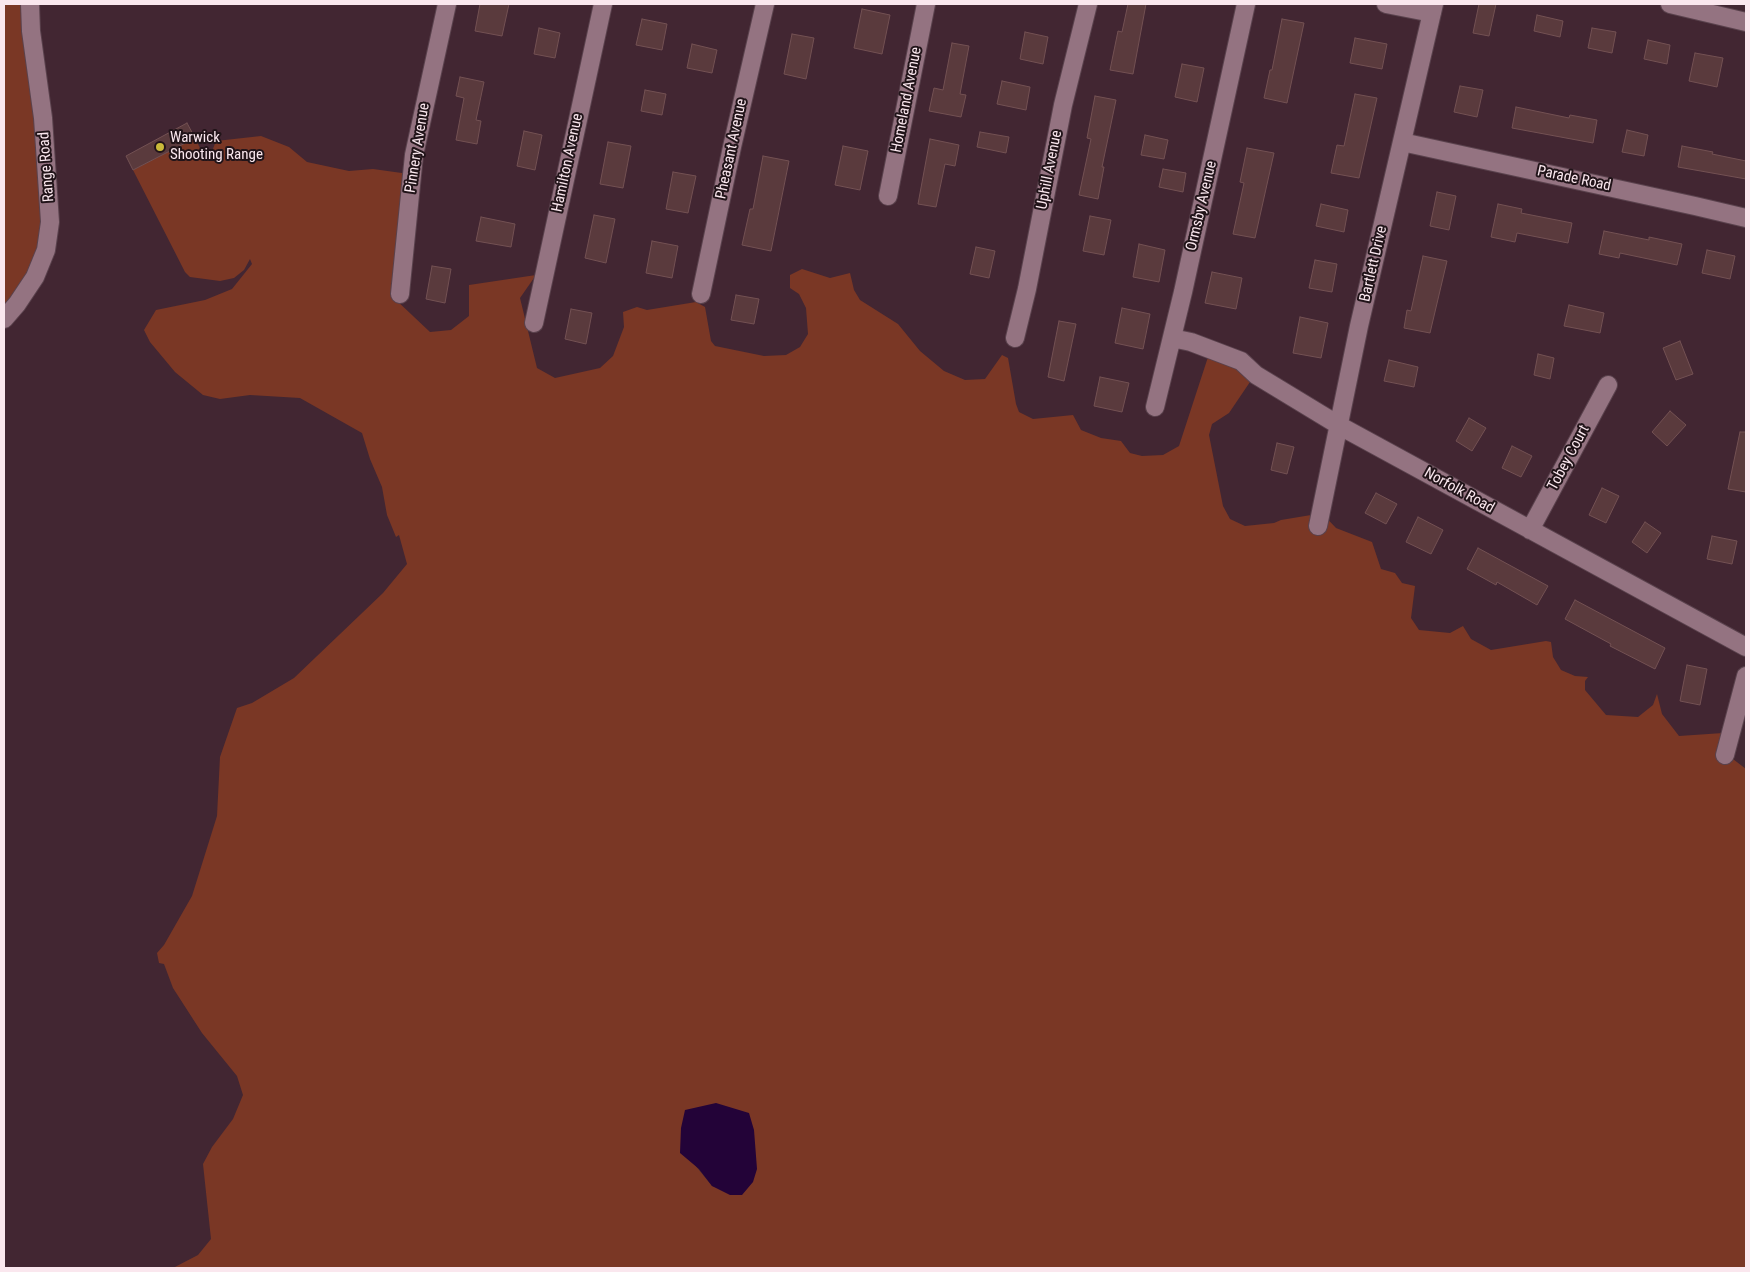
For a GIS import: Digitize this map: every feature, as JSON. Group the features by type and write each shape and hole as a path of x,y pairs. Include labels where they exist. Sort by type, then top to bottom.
{"street":[{"name":"Range Road","path":"4,319 17,304 34,278 46,250 50,222 43,118 31,31 30,4"},
{"name":"Pinnery Avenue","path":"400,294 414,155 447,4"},
{"name":"Hamilton Avenue","path":"534,323 603,4"},
{"name":"Pheasant Avenue","path":"701,294 765,4"},
{"name":"Homeland Avenue","path":"888,196 926,4"},
{"name":"Uphill Avenue","path":"1015,338 1027,289 1063,105 1088,4"},
{"name":"Ormsby Avenue","path":"1155,407 1246,4"},
{"path":"1386,4 1433,9"},
{"path":"1670,4 1746,22"},
{"name":"Bartlett Drive","path":"1318,526 1359,326 1433,9"},
{"name":"Parade Road","path":"1402,142 1746,218"},
{"name":"Norfolk Road","path":"1172,338 1191,342 1241,360 1256,375 1340,426 1746,648"},
{"name":"Tobey Court","path":"1530,530 1608,385"},
{"path":"1726,755 1746,676"}],"shaded area":[{"path":"4,4 29,4 49,230 4,321"},
{"path":"261,136 289,147 307,162 349,171 373,169 409,174 395,299 430,332 451,330 469,316 469,285 536,275 520,298 537,368 555,378 600,368 613,356 624,327 623,312 637,307 647,310 696,302 705,307 711,341 715,346 764,356 786,355 800,347 808,334 806,308 799,294 790,288 790,275 802,269 830,278 850,273 854,290 860,300 898,324 920,351 944,371 965,380 985,379 1002,355 1008,358 1019,412 1033,419 1073,415 1081,430 1101,438 1121,441 1130,453 1142,456 1163,455 1179,446 1211,352 1254,376 1229,413 1212,424 1209,435 1223,506 1230,519 1245,526 1274,523 1311,515 1317,508 1336,528 1372,542 1381,569 1395,573 1402,583 1415,586 1411,618 1419,630 1450,633 1463,626 1471,639 1491,650 1546,641 1551,642 1553,657 1561,670 1575,676 1588,677 1585,681 1585,690 1606,715 1638,717 1653,705 1657,694 1662,714 1679,736 1723,733 1729,756 1746,769 1746,1268 173,1268 198,1255 211,1239 203,1164 212,1147 233,1119 243,1095 237,1076 202,1033 173,988 164,964 159,963 157,953 164,945 192,896 217,816 220,757 237,708 252,703 294,678 383,593 407,564 399,535 396,537 387,515 382,487 370,459 362,433 300,398 250,395 220,399 203,395 175,372 150,342 144,330 156,310 205,300 232,289 252,264 250,259 244,270 234,278 220,281 190,277 185,272 133,170 195,138 205,158 211,154 216,141","holes":["695,1165 742,1195 712,1186"]},
{"path":"716,1103 749,1113 754,1130 757,1169 753,1182 742,1195 730,1195 712,1186 699,1169 680,1153 681,1128 685,1110"}],"building":[{"path":"480,4 509,4 502,36 475,31"},
{"path":"1128,4 1146,4 1133,74 1110,70 1118,31 1122,32"},
{"path":"1479,4 1496,4 1489,36 1473,33"},
{"path":"862,9 890,15 882,54 854,48"},
{"path":"1537,15 1563,21 1560,37 1534,31"},
{"path":"642,19 667,24 662,50 636,45"},
{"path":"1282,19 1304,23 1287,103 1264,98 1270,70 1272,70"},
{"path":"539,28 560,33 555,58 534,54"},
{"path":"1592,28 1616,32 1612,53 1588,48"},
{"path":"1025,32 1048,37 1043,64 1020,59"},
{"path":"792,34 814,38 806,79 784,74"},
{"path":"1355,38 1387,44 1382,69 1350,63"},
{"path":"1648,40 1670,45 1667,64 1644,59"},
{"path":"952,43 969,46 960,94 966,95 961,117 929,111 934,88 943,90"},
{"path":"692,44 717,50 712,73 687,68"},
{"path":"1695,53 1723,58 1717,87 1689,81"},
{"path":"1182,64 1204,68 1197,102 1175,97"},
{"path":"460,77 484,82 476,120 481,121 477,144 456,140 464,98 456,96"},
{"path":"1002,81 1030,87 1026,110 997,104"},
{"path":"1460,86 1483,90 1477,117 1454,112"},
{"path":"645,90 666,94 662,115 641,111"},
{"path":"1355,94 1377,98 1359,178 1331,173 1337,145 1344,146"},
{"path":"1095,96 1116,100 1102,167 1104,167 1098,199 1079,195 1091,139 1087,138"},
{"path":"1516,107 1569,118 1570,115 1597,120 1593,143 1512,128"},
{"name":"Warwick Shooting Range","path":"187,123 195,138 133,170 126,156"},
{"path":"1627,130 1648,135 1644,156 1622,152"},
{"path":"524,131 542,135 535,170 517,166"},
{"path":"980,132 1009,137 1006,153 977,147"},
{"path":"1145,135 1168,140 1164,159 1141,155"},
{"path":"930,139 959,145 955,166 945,164 936,207 918,204"},
{"path":"608,142 631,146 623,188 600,184"},
{"path":"843,146 868,151 860,190 835,185"},
{"path":"1682,146 1746,161 1746,179 1678,167"},
{"path":"1247,148 1274,153 1255,238 1233,234 1244,183 1240,182"},
{"path":"763,156 789,161 771,251 742,245 750,209 753,209"},
{"path":"1163,169 1186,173 1183,192 1159,187"},
{"path":"673,172 696,176 688,213 666,209"},
{"path":"1437,192 1456,196 1449,230 1430,226"},
{"path":"1321,204 1348,210 1344,232 1316,226"},
{"path":"1498,204 1522,209 1521,213 1572,223 1568,243 1517,233 1515,242 1491,237"},
{"path":"594,215 615,219 606,263 585,258"},
{"path":"1090,216 1111,220 1104,255 1083,251"},
{"path":"481,217 515,224 511,247 476,241"},
{"path":"1604,231 1682,244 1677,265 1620,253 1619,258 1599,254"},
{"path":"652,241 678,246 672,278 646,273"},
{"path":"1139,244 1165,250 1159,282 1133,277"},
{"path":"976,247 995,251 989,278 970,274"},
{"path":"1707,250 1735,256 1730,279 1702,273"},
{"path":"1423,256 1447,261 1430,333 1404,328 1407,310 1411,311"},
{"path":"1315,260 1337,264 1332,292 1309,288"},
{"path":"432,266 451,269 445,303 426,299"},
{"path":"1212,272 1242,278 1236,309 1205,303"},
{"path":"736,295 759,299 754,324 731,320"},
{"path":"1569,305 1604,313 1600,333 1564,326"},
{"path":"1122,308 1150,314 1143,349 1115,343"},
{"path":"571,309 592,313 586,344 565,339"},
{"path":"1300,317 1328,323 1321,358 1293,353"},
{"path":"1059,321 1076,324 1064,381 1048,377"},
{"path":"1680,341 1693,374 1676,380 1663,348"},
{"path":"1538,354 1554,358 1550,379 1534,375"},
{"path":"1389,360 1418,367 1414,387 1384,381"},
{"path":"1100,377 1129,383 1122,412 1094,406"},
{"path":"1670,411 1686,425 1667,446 1652,432"},
{"path":"1469,418 1486,428 1472,451 1456,441"},
{"path":"1740,432 1746,432 1746,492 1728,489"},
{"path":"1277,443 1294,447 1287,474 1271,470"},
{"path":"1512,446 1532,456 1521,477 1502,468"},
{"path":"1602,488 1619,496 1606,523 1589,515"},
{"path":"1376,493 1397,504 1386,524 1365,513"},
{"path":"1418,517 1443,530 1431,554 1406,542"},
{"path":"1645,522 1661,533 1647,553 1632,542"},
{"path":"1712,536 1737,541 1732,564 1707,559"},
{"path":"1478,548 1548,586 1537,605 1497,582 1496,585 1467,569"},
{"path":"1575,600 1665,648 1655,669 1610,646 1611,644 1565,619"},
{"path":"1687,665 1707,669 1700,705 1680,701"}],"place":[{"name":"Warwick Shooting Range","path":"160,147"}]}
